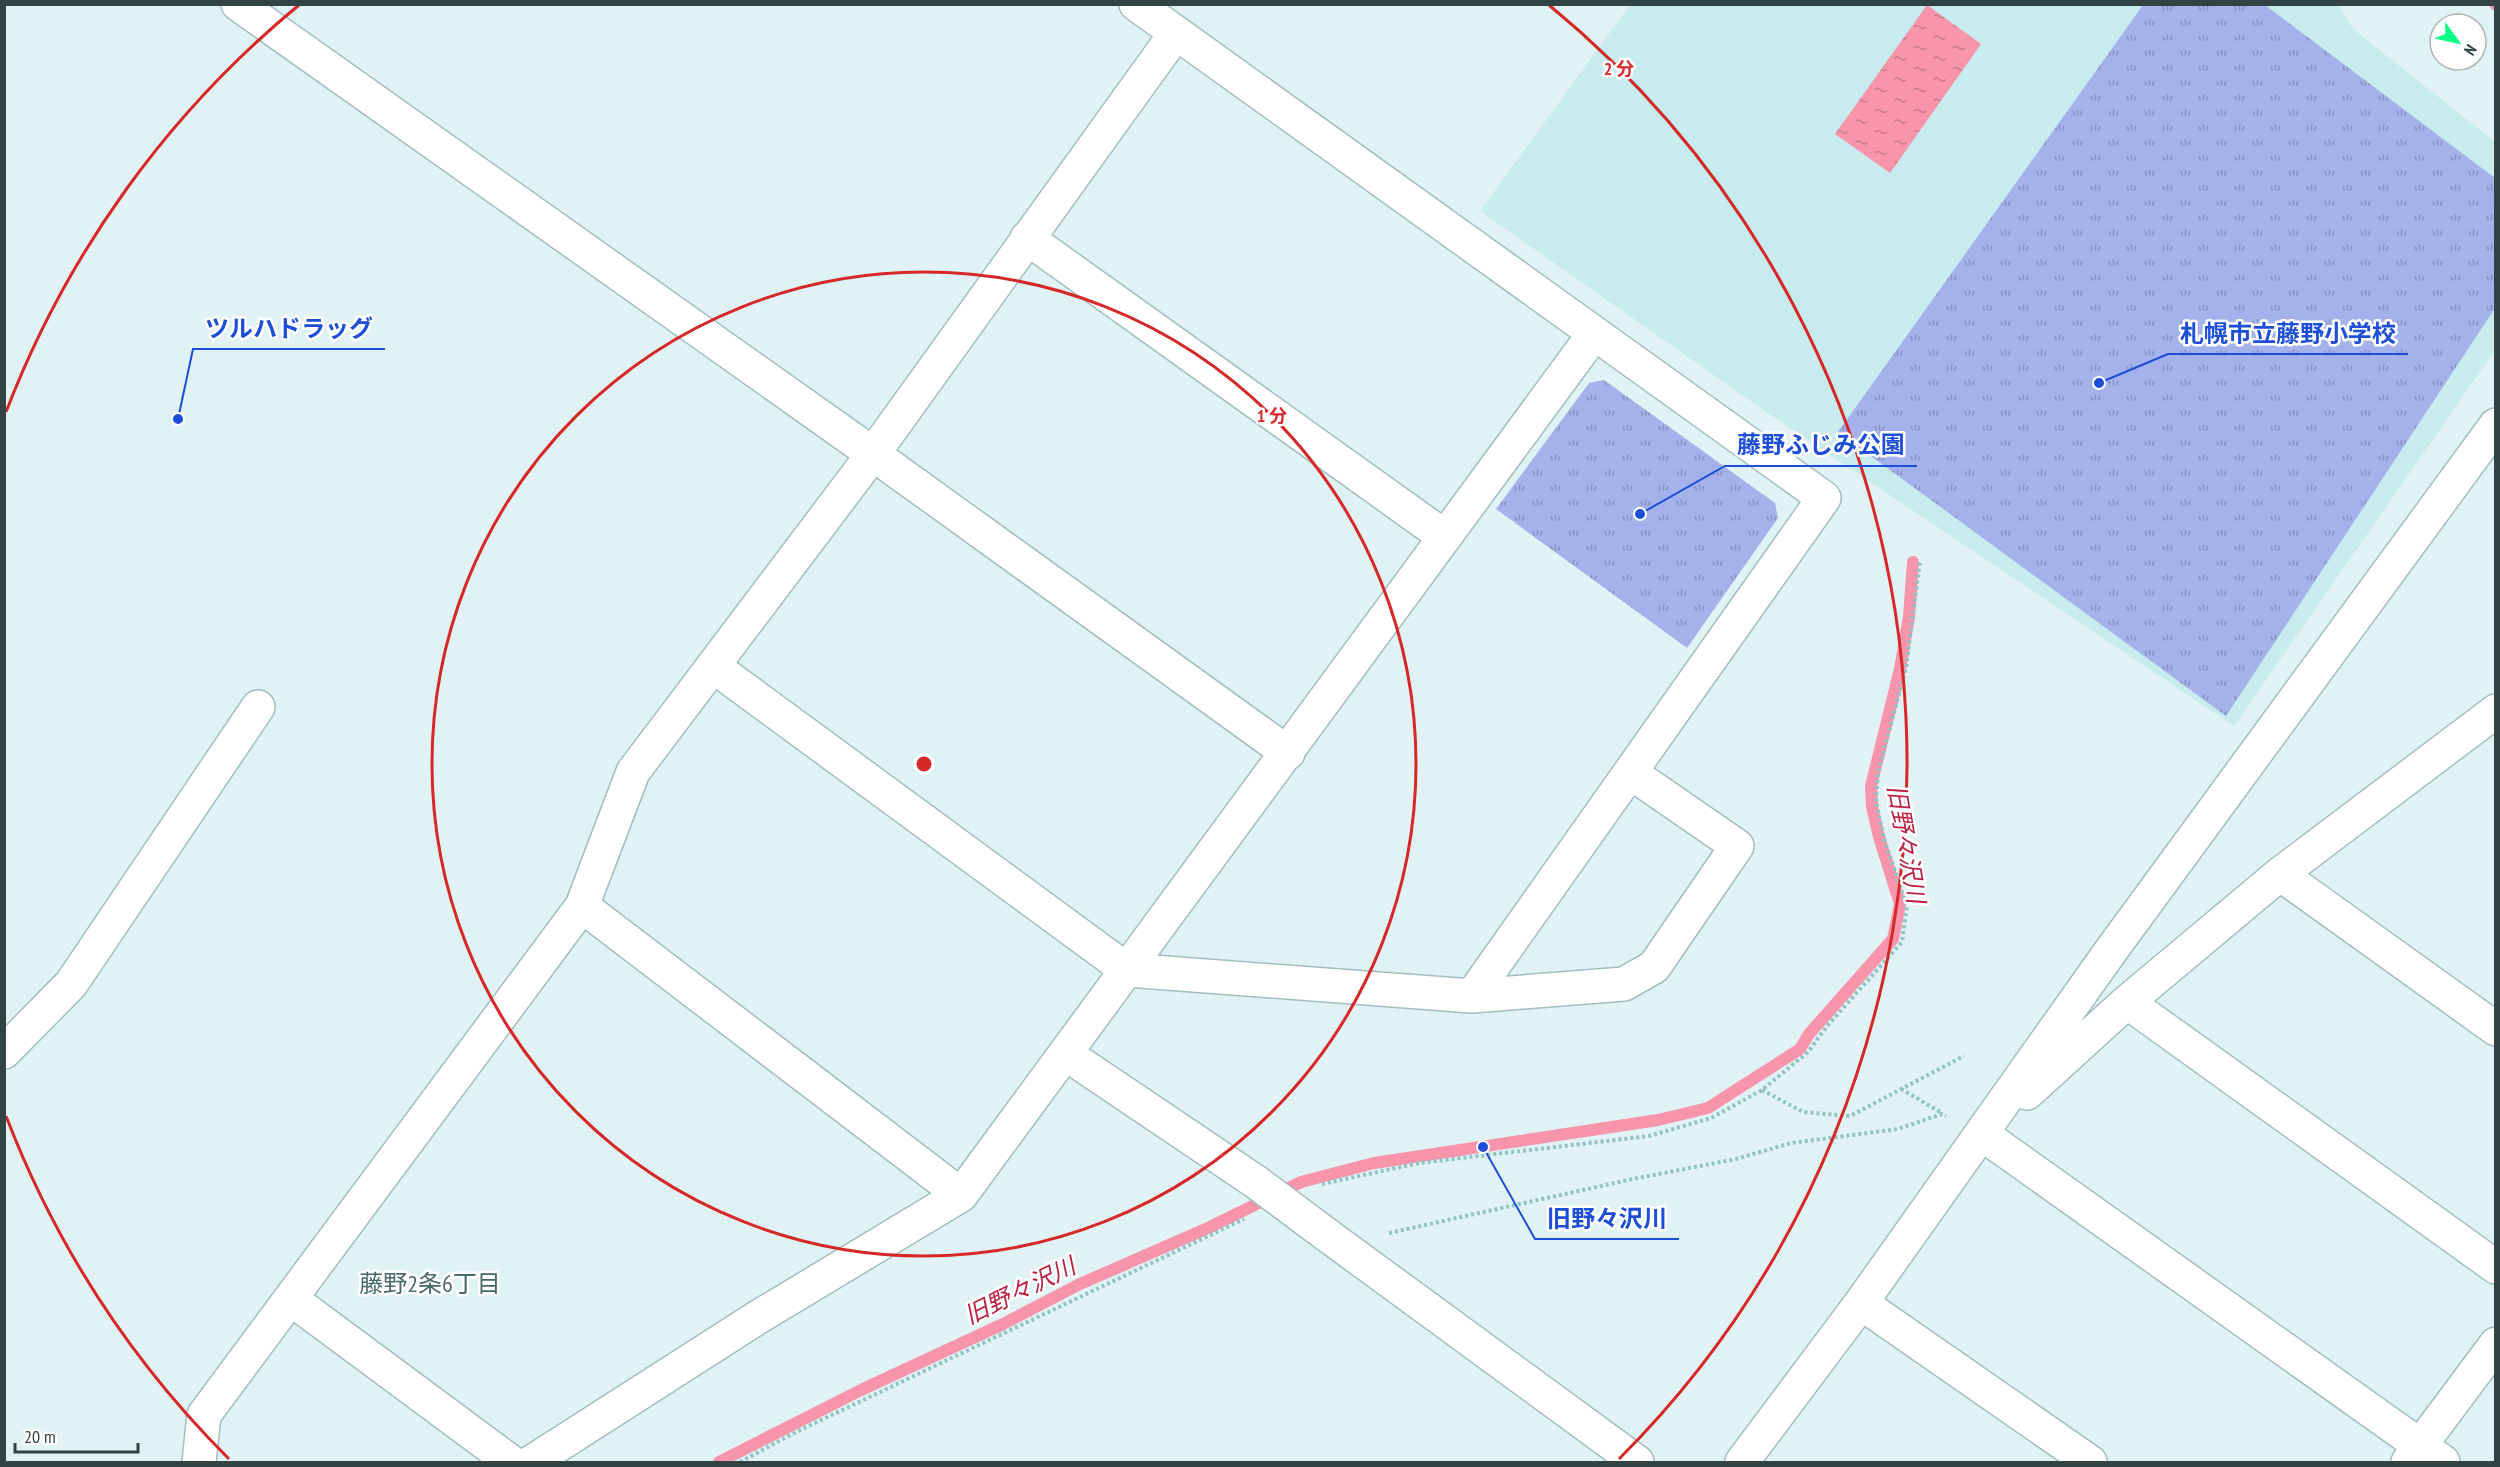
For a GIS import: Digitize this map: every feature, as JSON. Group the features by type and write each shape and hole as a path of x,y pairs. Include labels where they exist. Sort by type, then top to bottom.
{"street":[{"path":"238,4 873,454 1288,753"},
{"path":"1136,4 1824,498 1472,996"},
{"path":"200,1462 204,1415 582,906 633,772 873,454 1176,33"},
{"path":"1027,238 1445,537"},
{"path":"532,1462 760,1317 961,1195 1594,334"},
{"path":"1742,1462 1861,1303 2117,943 2496,425"},
{"path":"713,666 1127,970 1472,996 1624,984 1654,967 1737,846 1631,773"},
{"path":"4,1052 70,984 258,707"},
{"path":"1982,1134 2127,1002 2280,874 2496,711"},
{"path":"2280,874 2496,1029"},
{"path":"582,906 961,1195"},
{"path":"2127,1002 2496,1267"},
{"path":"1065,1054 1256,1182 1637,1462"},
{"path":"1982,1134 2424,1457 2496,1344"},
{"path":"291,1299 511,1462"},
{"path":"1861,1303 2090,1462"}],"path":[{"path":"1808,1052 1827,1026 1902,942 1907,906 1884,838 1876,801 1878,772 1906,668 1915,616 1920,560"},
{"path":"1762,1090 1803,1112 1850,1116 1964,1056"},
{"path":"1901,1089 1942,1114 1982,1134"},
{"path":"1379,1237 1399,1230 1736,1159 1791,1143 1898,1129 1942,1114"}],"shaded area":[{"path":"1630,5 2339,5 2353,29 2495,142 2495,350 2234,726 1772,416 1480,211"}],"green space":[{"path":"2143,5 2265,5 2495,178 2495,308 2226,716 1838,432"},
{"path":"1604,380 1775,503 1778,518 1687,648 1496,509 1589,383"}],"water":[{"path":"1927,5 1981,44 1890,173 1835,134"}],"waterway":[{"name":"旧野々沢川","path":"719,1462 861,1390 1001,1325 1080,1284 1208,1228 1301,1182 1374,1163 1658,1120 1708,1108 1800,1049 1809,1034 1893,939 1900,904 1879,837 1872,807 1871,786 1900,669 1909,617 1913,562"}],"place":[{"name":"札幌市立藤野小学校","path":"2099,383"},
{"name":"ツルハドラッグ","path":"178,419"},
{"name":"藤野ふじみ公園","path":"1640,514"},
{"name":"旧野々沢川","path":"1483,1147"}],"district":[{"name":"藤野2条6丁目","path":"430,1284"}]}
